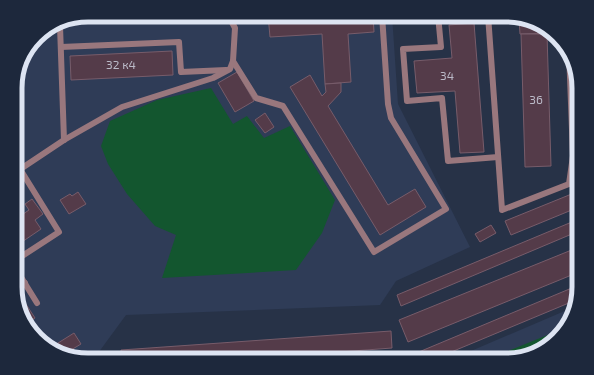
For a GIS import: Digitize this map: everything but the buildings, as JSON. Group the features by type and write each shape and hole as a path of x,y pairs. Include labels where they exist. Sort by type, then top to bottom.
{"lane":[{"path":"22,168 64,140 122,108 213,78 230,70 233,61 235,28 232,22"},
{"path":"233,61 256,98 283,106 374,252 446,209 392,118 388,104 382,22"},
{"path":"439,22 441,46 403,49 407,101 442,98 448,161 498,156"},
{"path":"488,22 502,210 569,184 572,172"},
{"path":"60,29 64,140"},
{"path":"61,47 178,42 180,72 230,70"},
{"path":"571,75 572,96"},
{"path":"22,177 59,232 22,256"},
{"path":"22,278 37,303"}],"shaded area":[{"path":"88,22 392,22 398,104 470,247 396,281 380,305 126,315 98,353 88,353 71,351 51,342 41,334 33,324 26,308 22,287 22,88 26,67 31,55 38,45 55,31 67,26"},
{"path":"567,310 561,324 556,330 549,337 531,348 510,353 466,353"}],"green space":[{"path":"211,88 233,124 247,116 264,138 290,126 335,200 322,233 296,270 162,278 176,235 155,226 127,194 108,164 101,146 110,121 157,100"},
{"path":"553,333 539,344 531,348 523,351 503,353"}]}
